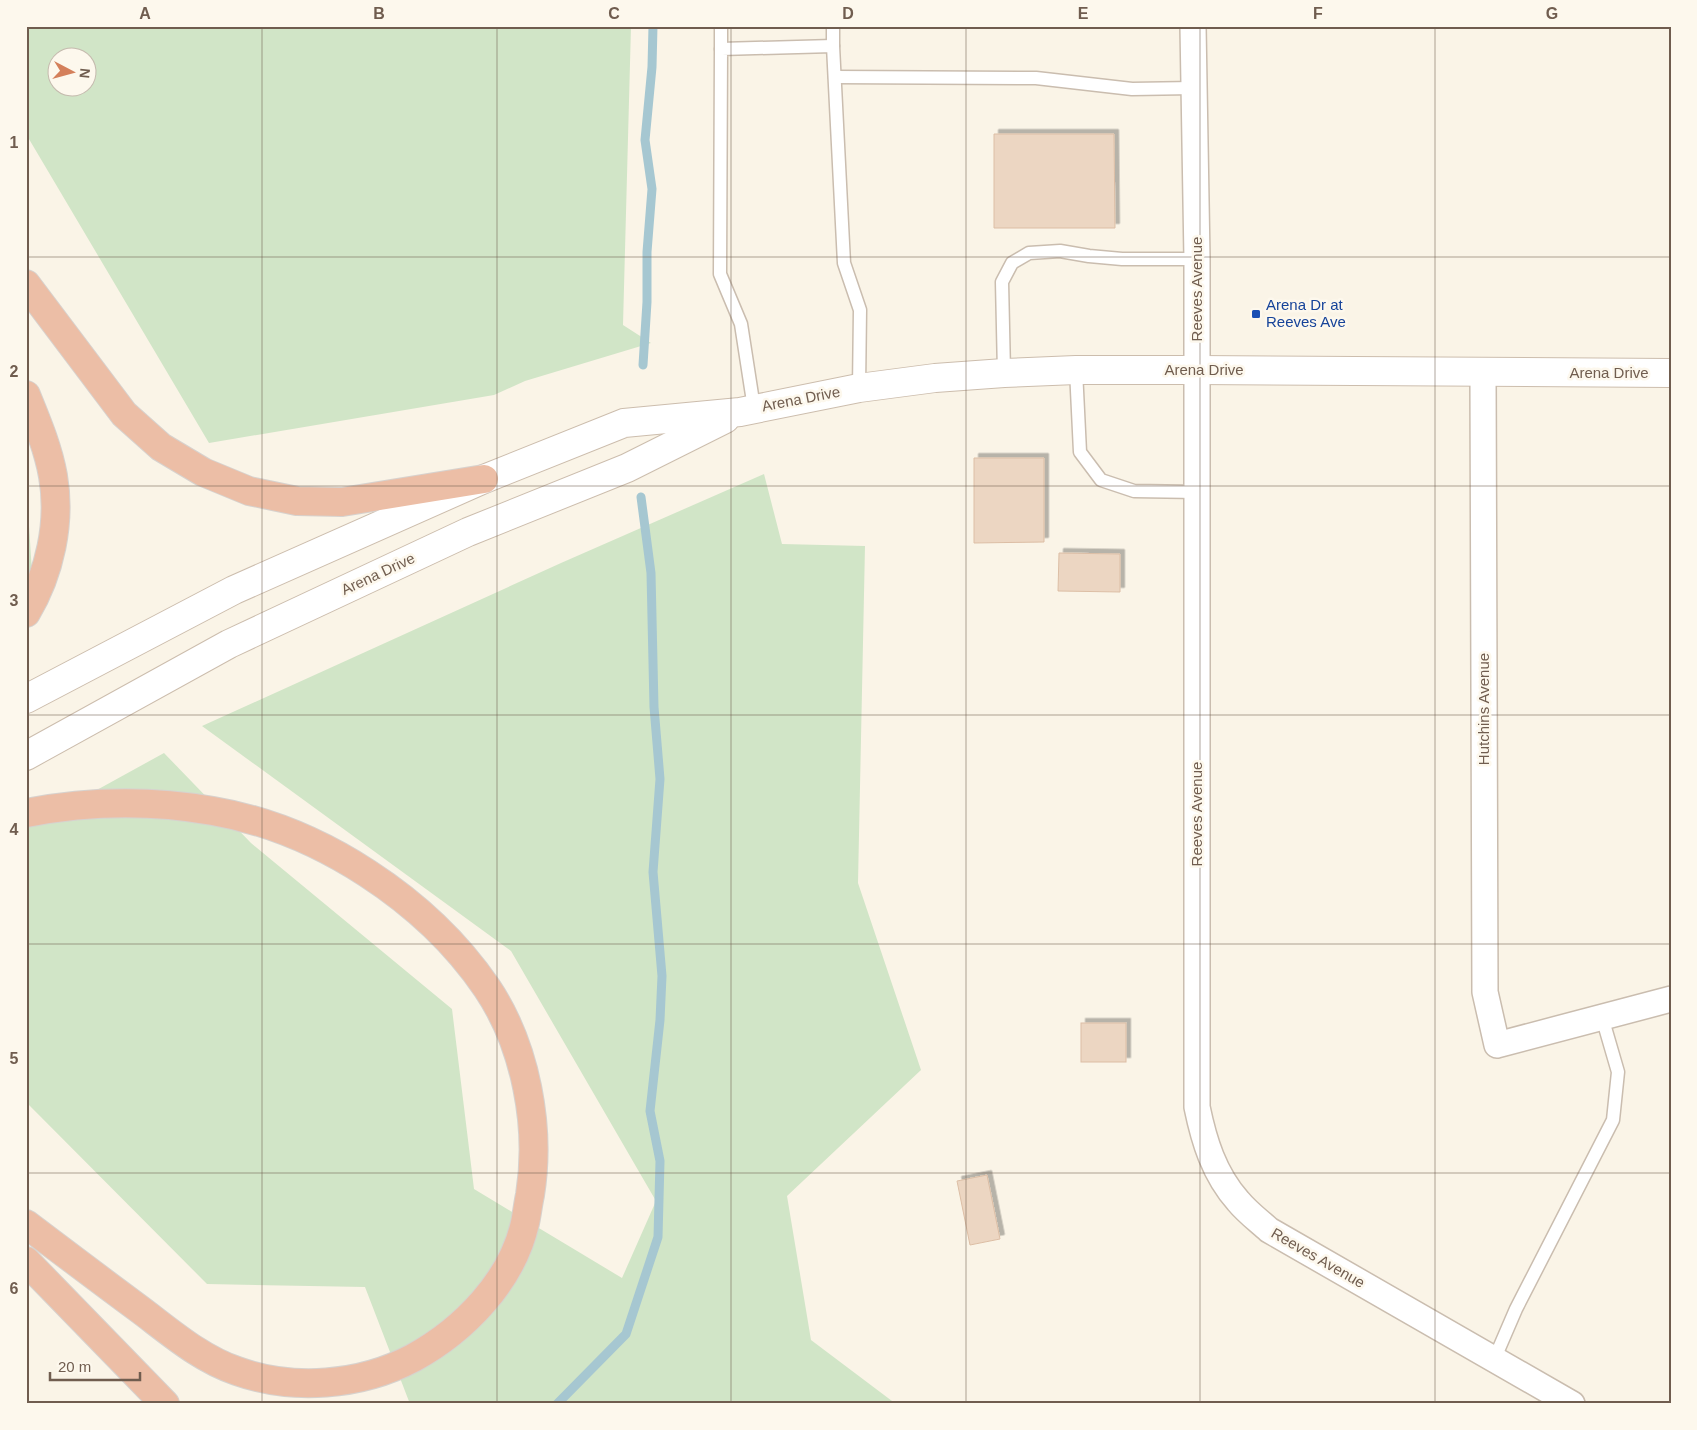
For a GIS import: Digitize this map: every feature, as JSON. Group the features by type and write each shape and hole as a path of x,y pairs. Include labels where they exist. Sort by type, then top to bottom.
{"highway":[{"path":"26,284 124,414 161,447 203,472 249,491 297,501 342,502 484,479"},
{"path":"26,396 43,437 53,476 55,513 50,557 36,595 26,613"},
{"path":"26,813 104,803 164,804 216,811 268,825 324,848 376,879 418,912 457,949 489,991 509,1029 526,1078 533,1125 533,1173 525,1225 513,1257 493,1290 464,1322 433,1347 398,1365 361,1377 319,1383 280,1381 237,1371 198,1353 26,1224"},
{"path":"26,1261 165,1404"}],"main road":[{"name":"Arena Drive","path":"26,699 234,590 484,479 624,423 747,410 859,388 935,378 1004,373 1076,370 1671,373"},
{"name":"Arena Drive","path":"26,756 228,644 468,532 627,468 747,410"}],"street":[{"name":"Reeves Avenue","path":"1193,26 1198,492 1197,1107 1204,1140 1217,1170 1237,1201 1269,1230 1572,1404"},
{"name":"Hutchins Avenue","path":"1483,373 1485,992 1497,1045 1602,1017"},
{"path":"1602,1017 1671,999"}],"lane":[{"path":"722,26 720,274 741,324 747,410"},
{"path":"834,26 844,263 860,310 859,388"},
{"path":"721,49 834,46"},
{"path":"835,77 1036,78 1132,89 1193,88"},
{"path":"1004,373 1002,282 1012,263 1029,253 1060,251 1122,259 1197,259"},
{"path":"1076,370 1080,452 1101,480 1134,491 1198,492"},
{"path":"1494,1360 1516,1309 1613,1120 1618,1072 1602,1017"}],"green space":[{"path":"26,26 631,26 623,325 651,343 525,381 494,395 209,443 26,134"},
{"path":"764,474 782,544 865,546 858,883 921,1070 787,1196 811,1340 896,1404 410,1404 365,1287 207,1284 26,1102 26,829 164,753 251,843 452,1009 474,1189 622,1278 656,1201 511,951 202,726 561,563"},
{"path":"26,479 35,619 26,623"}],"building":[{"path":"994,134 1114,134 1115,228 994,228"},
{"path":"974,458 1044,458 1044,542 974,543"},
{"path":"1059,553 1120,554 1120,592 1058,591"},
{"path":"1081,1023 1126,1023 1126,1062 1081,1062"},
{"path":"987,1175 1000,1239 970,1245 957,1181"}],"waterway":[{"path":"643,365 647,302 647,252 652,189 645,140 652,67 653,26"},
{"path":"557,1404 626,1334 658,1237 660,1161 650,1111 660,1020 662,976 653,872 660,779 654,707 651,573 641,497"}],"place":[{"name":"Arena Dr at Reeves Ave","path":"1256,314"}]}
